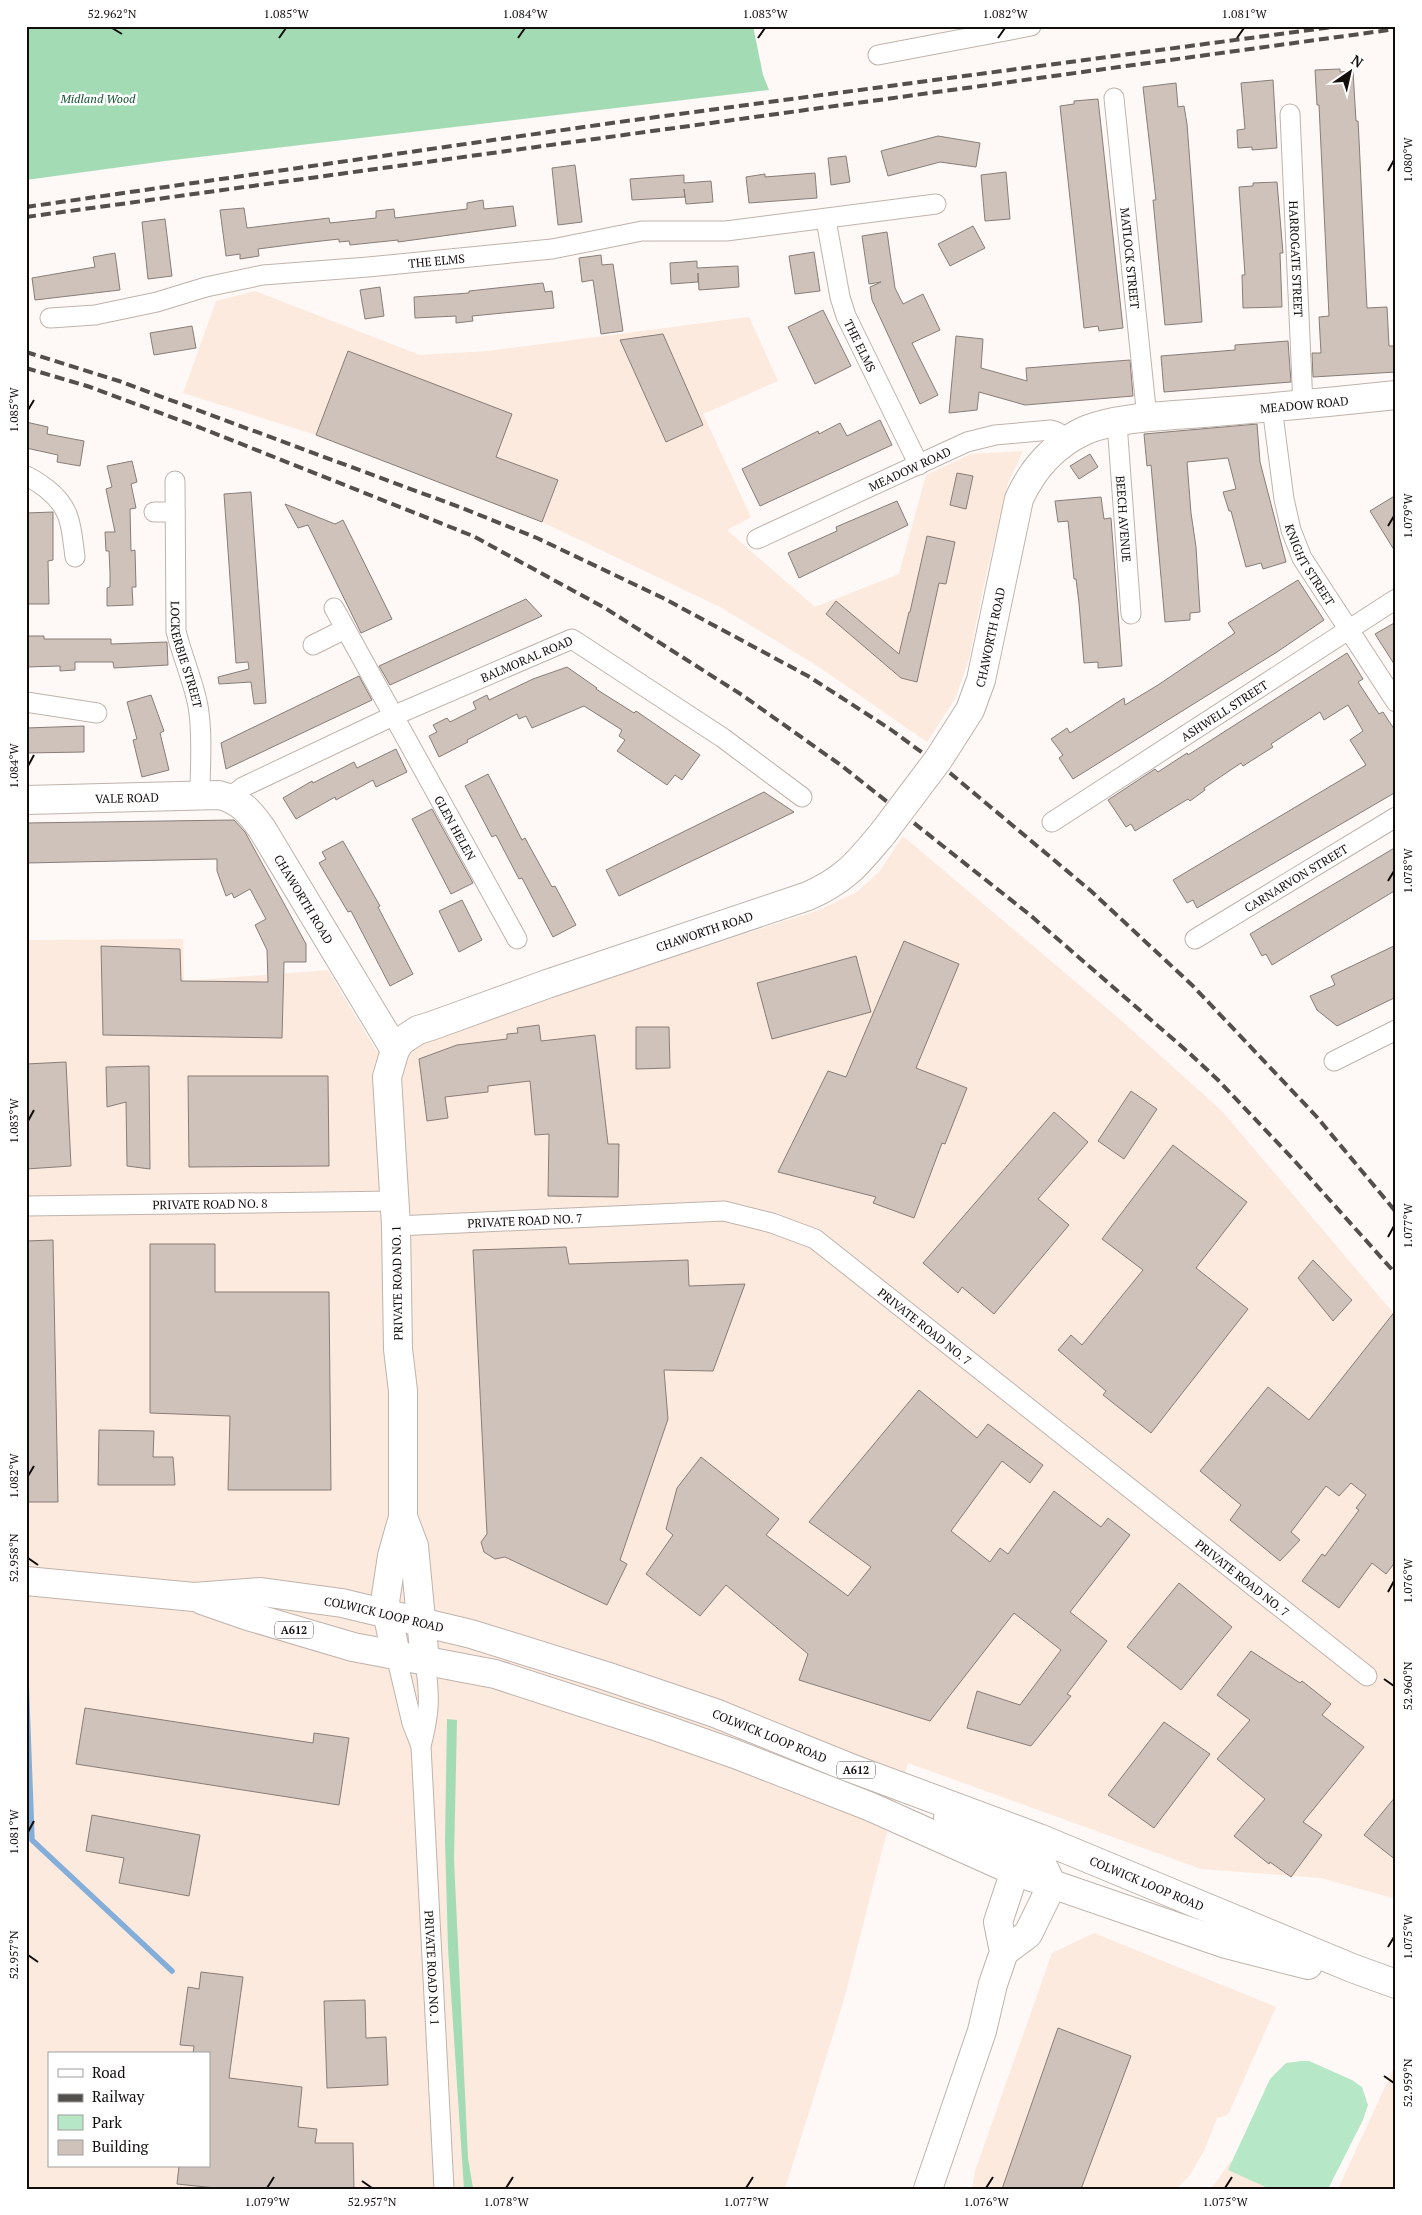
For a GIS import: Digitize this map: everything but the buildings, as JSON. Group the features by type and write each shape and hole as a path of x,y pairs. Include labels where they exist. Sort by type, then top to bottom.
{"street":[{"path":"878,56 1031,26"},
{"name":"MATLOCK STREET","path":"1114,98 1146,418"},
{"name":"HARROGATE STREET","path":"1290,114 1303,404"},
{"name":"THE ELMS","path":"50,318 95,315 157,302 263,275 368,267 552,248 642,231 726,231 826,220 936,204"},
{"name":"THE ELMS","path":"826,220 840,297 846,316 919,465"},
{"name":"MEADOW ROAD","path":"757,539 980,438 1050,430 1057,432 1061,444 1087,430 1146,418 1396,396"},
{"name":"KNIGHT STREET","path":"1272,407 1284,499 1291,530 1302,558 1319,587 1349,629 1396,702"},
{"name":"BEECH AVENUE","path":"1117,423 1131,614"},
{"name":"CHAWORTH ROAD","path":"229,798 250,812 262,829 394,1050 402,1041 418,1030 808,896 840,879 852,870 866,854 938,760 970,710 981,680 1019,499 1027,481 1061,444"},
{"path":"26,476 33,478 60,499 67,511 75,557"},
{"name":"LOCKERBIE STREET","path":"175,481 176,631 181,653 194,691 200,722 200,796"},
{"path":"154,512 176,512"},
{"name":"ASHWELL STREET","path":"1052,822 1396,598"},
{"name":"GLEN HELEN","path":"334,608 517,940"},
{"path":"312,645 345,629"},
{"name":"BALMORAL ROAD","path":"229,798 242,787 393,716 572,640 723,738 802,797"},
{"path":"26,702 97,713"},
{"name":"VALE ROAD","path":"26,800 219,795 229,798"},
{"name":"CARNARVON STREET","path":"1195,939 1396,818"},
{"path":"1334,1061 1396,1030"},
{"name":"PRIVATE ROAD NO. 1","path":"394,1050 387,1076 395,1214 398,1349 403,1391 403,1517 387,1580 384,1602 412,1723 421,1746"},
{"name":"PRIVATE ROAD NO. 8","path":"26,1206 395,1214"},
{"name":"PRIVATE ROAD NO. 7","path":"395,1214 724,1211 772,1223 815,1238 1367,1676"},
{"name":"PRIVATE ROAD NO. 1","path":"403,1517 414,1546 430,1696 428,1720 421,1746 444,2189"},
{"name":"COLWICK LOOP ROAD","path":"26,1581 194,1597 261,1592 342,1603 388,1616 471,1634 606,1676 745,1724 848,1767 1025,1852 1052,1885 1226,1944 1315,1967 1352,1968"},
{"name":"COLWICK LOOP ROAD","path":"194,1597 248,1616 344,1644 495,1674 735,1754 871,1807 1025,1852 1396,1984"},
{"path":"928,2189 982,2032 1004,1952 998,1922 1025,1852"},
{"path":"1004,1952 1028,1934 1052,1885"}],"shaded area":[{"path":"255,291 420,355 488,351 749,317 778,381 703,414 751,517 727,530 815,607 899,574 926,475 971,454 1023,451 1008,483 969,659 955,699 927,742 813,663 720,607 542,522 316,435 183,393 216,301"},
{"path":"903,836 1123,1022 1222,1111 1396,1316 1396,1899 1321,1878 1201,1869 908,1763 883,1847 843,2003 785,2189 26,2189 26,940 183,939 184,981 328,970 377,1052 819,910 857,892 879,872"},
{"path":"1094,1933 1276,2007 1228,2115 1217,2118 1205,2149 1190,2175 1176,2189 972,2189 975,2171 1052,1953"},
{"path":"1396,2063 1396,2189 1338,2189"},
{"path":"1231,2161 1294,2189 1211,2189"}],"green space":[{"name":"Midland Wood","path":"26,26 753,26 763,75 769,90 165,161 26,180"},
{"path":"447,1719 457,1720 454,1859 468,2158 473,2188 488,2189 464,2189 448,1948 445,1840"},
{"path":"1309,2061 1352,2080 1362,2087 1368,2105 1363,2120 1328,2189 1270,2189 1228,2170 1270,2079 1286,2063"}],"waterway":[{"path":"26,1679 32,1840 172,1971"}],"railway":[{"path":"26,207 619,122 1340,26"},
{"path":"26,217 1396,29"},
{"path":"26,352 119,381 462,508 537,538 663,598 808,676 890,729 950,773 1091,891 1193,986 1316,1116 1396,1212"},
{"path":"26,368 87,386 201,428 473,536 605,608 742,695 842,766 1030,915 1188,1052 1218,1080 1292,1158 1396,1274"}]}
